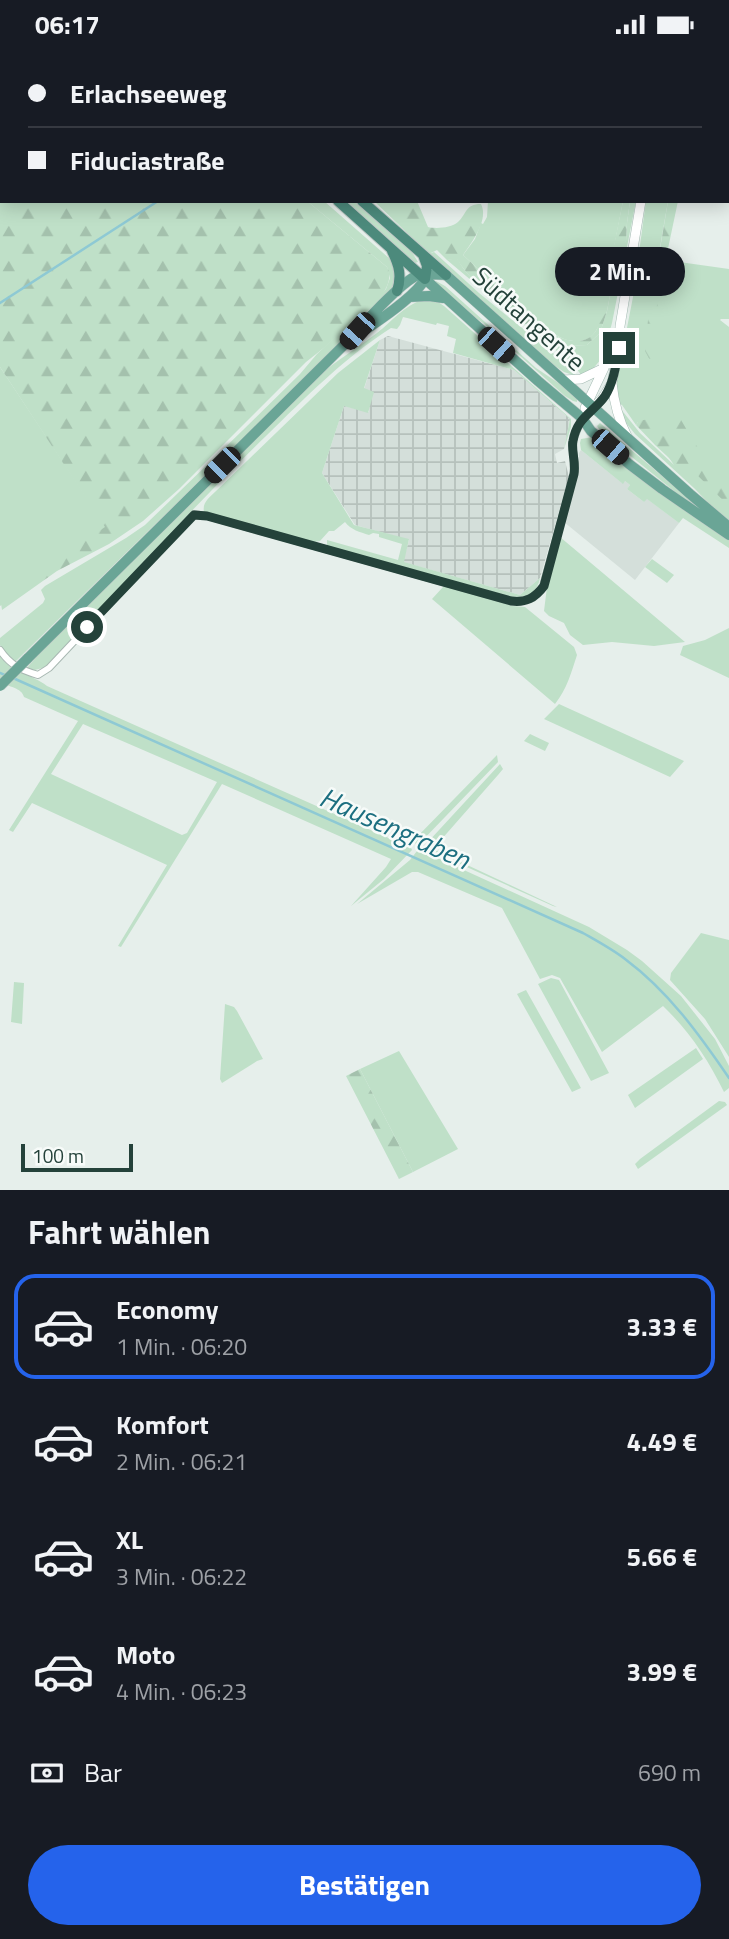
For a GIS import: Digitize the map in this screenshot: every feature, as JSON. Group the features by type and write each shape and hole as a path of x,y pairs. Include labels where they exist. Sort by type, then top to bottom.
{"highway":[{"name":"Südtangente","path":"340,203 424,276"},
{"name":"Südtangente","path":"364,203 446,275"},
{"path":"388,246 399,269 402,295"},
{"path":"423,255 427,266 424,276"}],"main road":[{"path":"628,437 620,422 612,383 641,203"},
{"path":"0,686 348,342 402,295 411,278 446,275"},
{"name":"Südtangente","path":"446,275 729,527"},
{"name":"Südtangente","path":"424,276 582,418 591,431 629,464 729,535"},
{"path":"402,295 447,299"},
{"path":"582,418 591,405 620,325"},
{"path":"563,380 581,379 604,368"},
{"path":"591,405 602,399 612,383"}],"street":[{"path":"0,650 17,668 38,675 49,668 194,515 207,516 511,601 531,599 544,586 574,474 576,464 572,443 582,418"}],"shaded area":[{"path":"388,336 514,370 570,419 564,449 555,454 557,463 565,461 569,477 540,578 520,595 403,562 409,540 355,525 322,473 344,406 369,412 364,389 380,340"},
{"path":"581,450 622,483 625,481 630,485 627,489 644,502 646,498 679,523 635,580 564,522 579,469"}],"green space":[{"path":"0,203 309,203 388,270 388,285 382,294 306,362 179,489 143,521 109,544 57,571 2,610 0,597 105,527 0,367"},
{"path":"309,203 326,203 390,259 397,272 394,288 381,302 366,312 353,330 14,663 0,645 0,638 43,603 45,599 41,590 145,525 386,289 390,278 387,267"},
{"path":"346,203 357,203 410,249 418,262 415,263"},
{"path":"376,203 418,203 428,227 435,228 455,224 469,208 481,204 481,224 463,255 552,332 574,341 587,339 597,329 623,203 630,203 626,241 620,251 607,311 600,333 587,345 560,346 559,349 547,344 514,313 488,294 457,259 447,260 437,250 429,254"},
{"path":"488,203 623,203 599,324 590,338 575,341 556,335 463,255 487,217"},
{"path":"630,203 636,203 612,323 602,358 591,371 581,375 573,363 553,348 587,345 600,333 616,278 620,251 626,241"},
{"path":"646,203 668,203 658,259 729,269 729,319 720,320 729,327 729,523 635,434 623,419 620,408 640,433 674,465 647,426 638,422 636,425 622,405 617,403 616,386 625,351 624,343"},
{"path":"668,203 678,203 656,315 657,373 645,351 651,289"},
{"path":"434,252 479,293 570,367 576,376 552,364 429,254"},
{"path":"457,258 480,287 528,328 447,260"},
{"path":"436,281 445,286 536,368 563,386 577,402 565,396 483,323 462,309"},
{"path":"422,300 438,302 444,306 571,419 564,449 570,419 514,370 453,353 456,339 447,336 449,326 403,317 397,329 391,328 357,352 266,436 182,521 46,667 35,670 27,668 317,377 404,310"},
{"path":"380,340 364,388 374,392 368,413 344,406 322,473 354,525 409,539 404,562 520,595 540,578 535,590 528,595 515,598 327,546 327,540 398,560 402,544 379,537 379,534 359,532 345,522 334,531 329,531 320,541 314,542 204,512 205,503 211,495 338,373"},
{"path":"0,367 108,530 0,606"},
{"path":"677,413 695,444 729,484 729,506 695,473 681,469 636,425 643,420 668,417"},
{"path":"600,423 711,518 602,433 597,426"},
{"path":"593,437 729,540 729,548 683,518 679,523 647,499 644,502 627,489 630,485 625,481 623,484 581,450 581,439"},
{"path":"560,537 685,642 654,646 612,642 583,645 570,635 564,623 544,611 547,587"},
{"path":"652,559 674,575 667,583 645,567"},
{"path":"450,586 513,606 525,607 574,647 577,655 573,668 566,687 555,704 432,599 443,587"},
{"path":"729,628 729,678 680,655 683,646 705,640"},
{"path":"0,656 16,670 47,686 412,850 384,879 351,906 391,859 222,784 121,947 118,946 167,865 32,803 13,832 9,830 78,721 24,697 18,689 0,683","holes":["83,724 217,782 187,833 182,835 51,774"]},
{"path":"559,704 684,761 670,777 544,719"},
{"path":"530,734 549,743 545,751 524,741"},
{"path":"497,755 498,762 419,844 407,842 414,840"},
{"path":"500,764 503,769 433,849 557,907 427,847 427,843"},
{"path":"420,850 589,927 642,961 681,996 715,1039 729,1066 729,1088 724,1092 697,1046 663,1006 602,1052 560,978 552,975 540,979 502,908 418,872 412,872 357,904"},
{"path":"701,933 729,940 729,1057 705,1019 670,980 671,973"},
{"path":"551,978 559,980 609,1073 591,1081 538,984"},
{"path":"14,982 24,983 22,1024 11,1022"},
{"path":"526,990 581,1088 572,1092 517,994"},
{"path":"225,1004 237,1011 263,1059 222,1083 220,1079"},
{"path":"696,1048 703,1059 635,1108 628,1095"},
{"path":"399,1051 458,1149 413,1172 360,1069"},
{"path":"360,1069 413,1172 399,1179 346,1076"},
{"path":"719,1101 727,1105 638,1169 635,1164 640,1159"}],"waterway":[{"path":"0,303 155,203"},
{"name":"Hausengraben","path":"0,673 7,676"},
{"name":"Hausengraben","path":"13,678 583,933 641,971 694,1029 729,1078"}],"route":[{"path":"87,627 184,522 194,515 207,516 511,601 531,599 544,586 574,474 576,464 572,447 577,427 582,418 602,399 612,383 619,348"}]}
